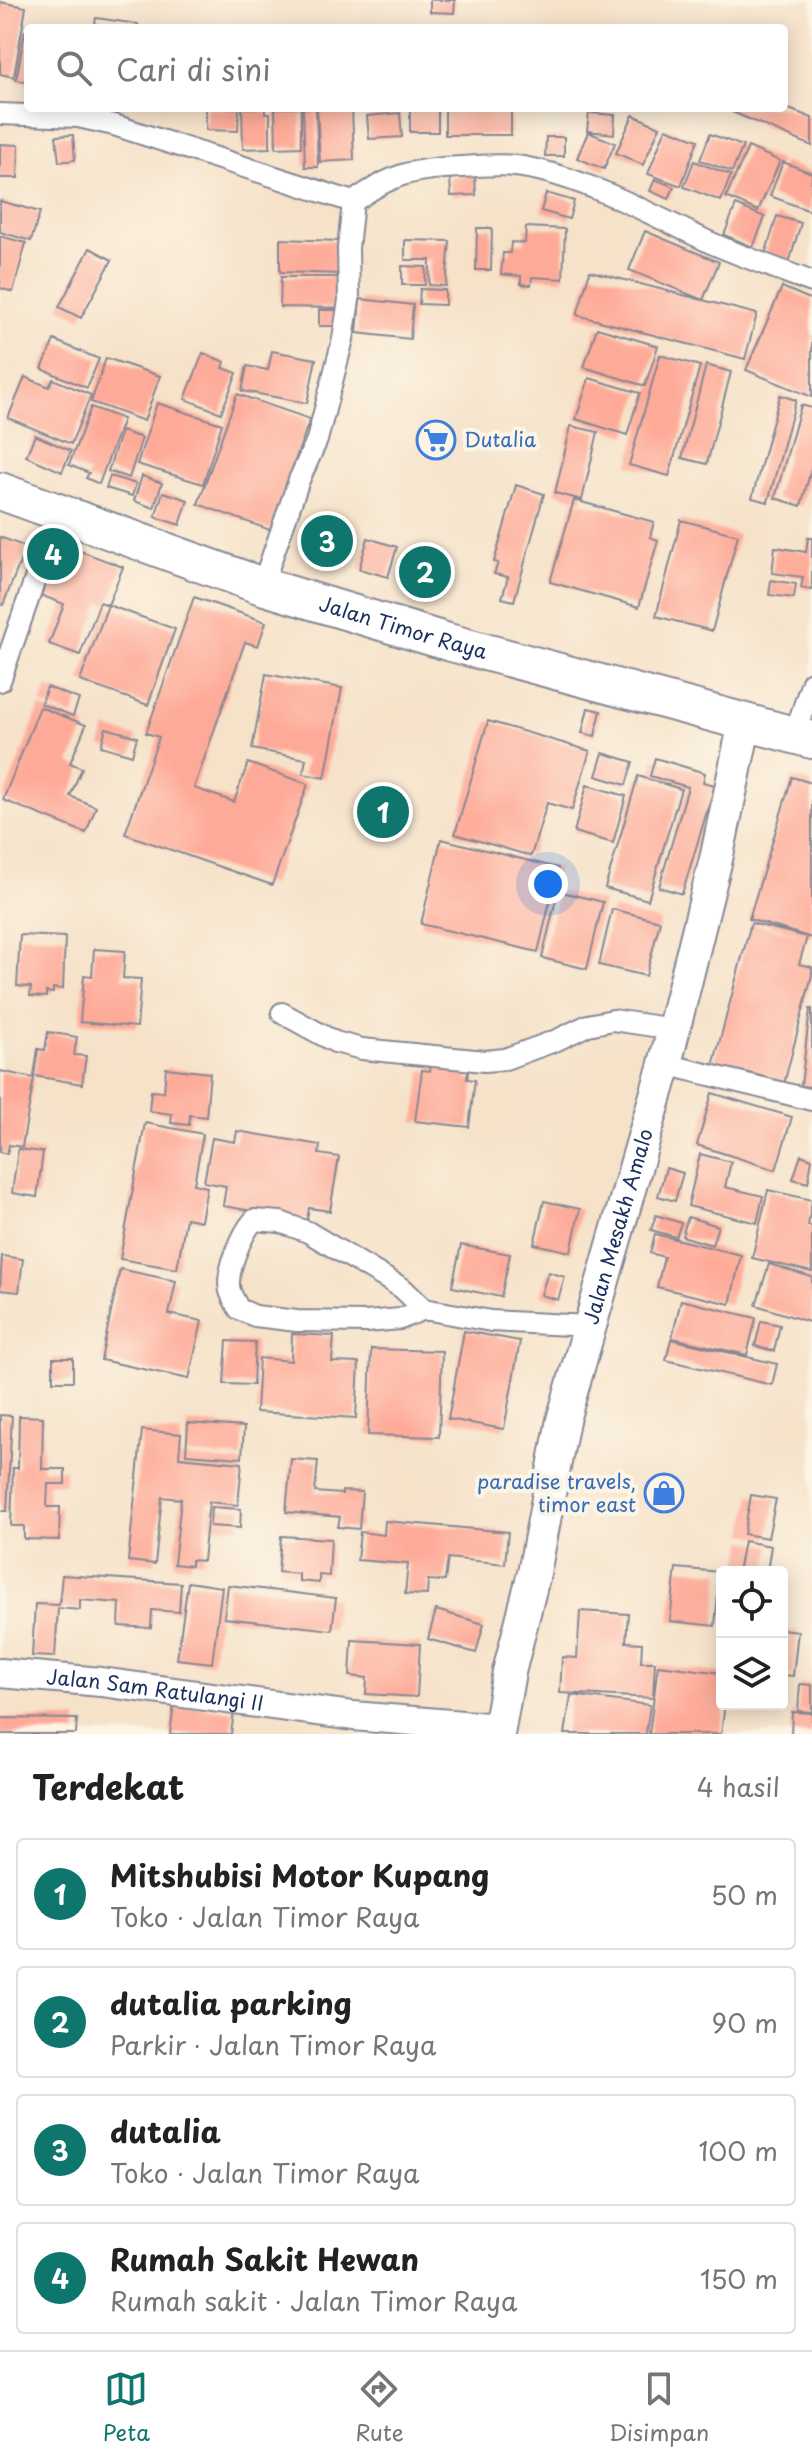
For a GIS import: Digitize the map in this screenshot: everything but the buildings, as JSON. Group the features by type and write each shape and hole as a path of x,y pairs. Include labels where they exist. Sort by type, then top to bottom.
{"highway":[{"name":"Jalan Timor Raya","path":"0,491 262,586 448,642 803,738"}],"main road":[{"name":"Jalan Mesakh Amalo","path":"499,1731 509,1672 534,1573 563,1420 665,1064 717,855 745,722"}],"street":[{"path":"0,114 78,117 114,125 353,202"},
{"path":"262,586 299,480 317,440 343,339 349,300 348,248 353,202 381,182 403,173 434,168 494,165 528,168 599,191 713,244 812,282"},
{"path":"0,681 58,513"},
{"path":"803,738 812,682"},
{"path":"282,1013 335,1042 362,1049 485,1061 505,1059 600,1022 627,1022 673,1029"},
{"path":"665,1064 812,1100"},
{"path":"424,1309 402,1288 308,1232 280,1222 254,1220 243,1232 230,1275 230,1291 239,1309 255,1316 297,1321 366,1322 400,1319 424,1309 491,1321 590,1326"},
{"name":"Jalan Sam Ratulangi II","path":"0,1673 101,1682 353,1716 499,1731"}],"place":[{"name":"Dutalia","path":"436,440"},
{"name":"dutalia","path":"327,541"},
{"name":"Rumah Sakit Hewan","path":"53,554"},
{"name":"dutalia parking","path":"425,572"},
{"name":"Mitshubisi Motor Kupang","path":"383,812"},
{"name":"paradise travels, timor east","path":"664,1493"}]}
